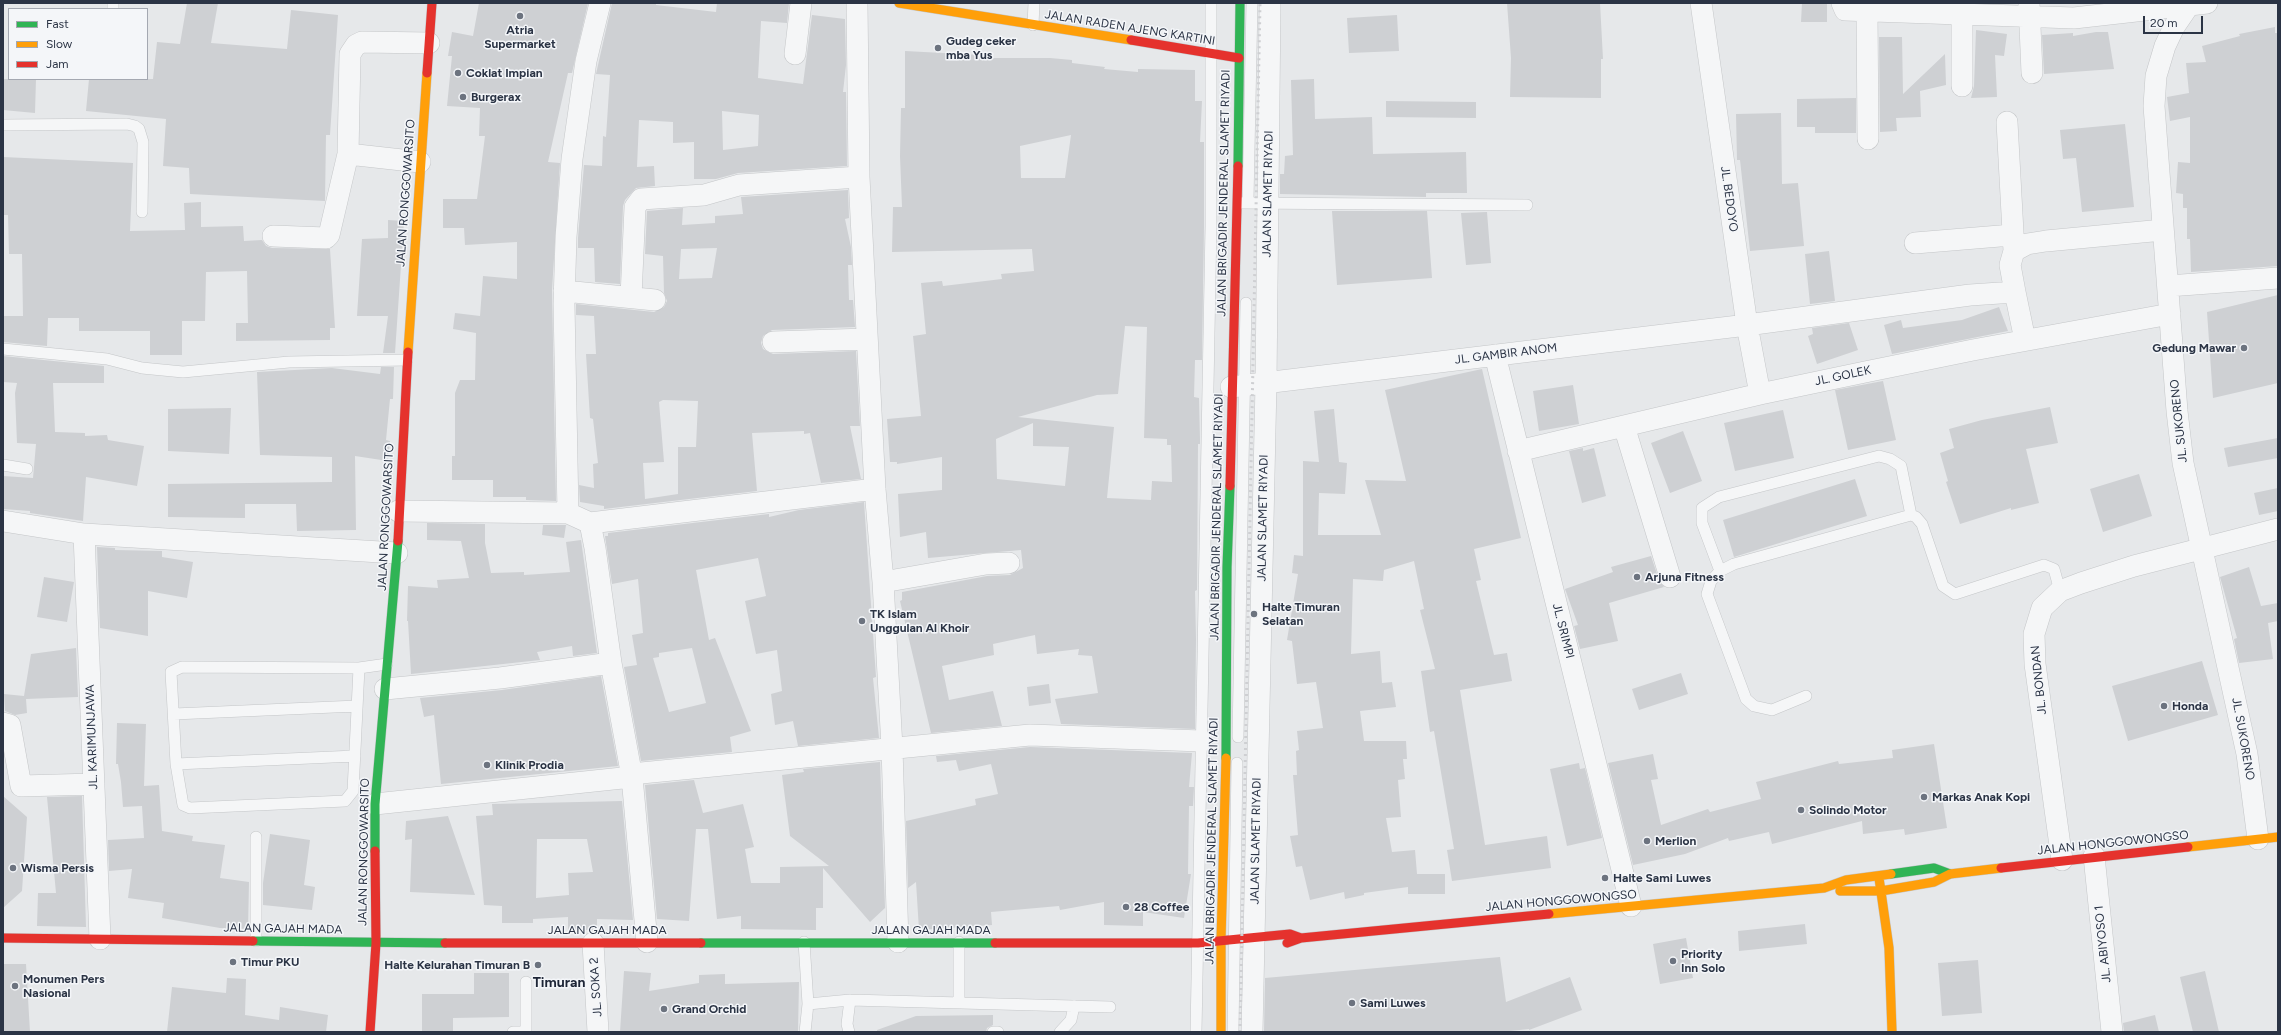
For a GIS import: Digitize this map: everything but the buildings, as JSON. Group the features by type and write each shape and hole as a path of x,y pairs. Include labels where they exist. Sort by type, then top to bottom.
{"main road":[{"name":"JALAN RONGGOWARSITO","path":"370,1032 376,943 375,804 396,553 406,360 432,3"},
{"name":"JALAN RADEN AJENG KARTINI","path":"898,3 1239,58"},
{"name":"JALAN BRIGADIR JENDERAL SLAMET RIYADI","path":"1221,1032 1221,942 1227,741 1227,567 1238,386 1237,203 1240,3"},
{"name":"JALAN HONGGOWONGSO","path":"1824,888 1847,893 1881,891 1893,897 1934,882 1950,874 2094,856 2278,837"},
{"name":"JALAN HONGGOWONGSO","path":"1221,942 1243,942 1290,934 1301,938 1824,888 1846,880 1879,874 1934,868 1950,874"},
{"path":"1889,948 1893,897 1891,873"},
{"path":"1879,874 1889,948 1892,1032"},
{"name":"JALAN GAJAH MADA","path":"3,938 376,943 1221,942"}],"street":[{"path":"568,512 564,291 572,159 586,61 600,3"},
{"path":"795,54 801,3"},
{"path":"856,3 859,176 875,490 883,582 892,748 898,942"},
{"name":"JALAN SLAMET RIYADI","path":"1252,1032 1243,942 1266,383 1258,204 1270,3"},
{"name":"JL. BEDOYO","path":"1701,3 1747,325 1760,394"},
{"path":"1842,3 1845,10 1962,13 2029,10 2097,16 2156,7 2198,4"},
{"name":"JL. SUKORENO","path":"2198,4 2174,27 2165,46 2156,76 2154,106 2177,411 2183,463 2245,747 2258,839"},
{"path":"2029,10 2032,73"},
{"path":"1867,11 1868,139"},
{"path":"1962,13 1962,86"},
{"path":"273,236 326,238 329,235 348,154 350,54 356,45 362,42 429,43"},
{"path":"2007,122 2013,243 2010,265 2025,340"},
{"path":"348,154 420,162"},
{"path":"631,297 635,208 641,199 699,195 739,185 859,176"},
{"path":"1915,243 2027,244 2163,230"},
{"path":"2168,286 2278,278"},
{"path":"564,291 655,300"},
{"name":"JL. GAMBIR ANOM","path":"1238,386 1747,325 1970,295 2015,292"},
{"name":"JL. GOLEK","path":"1518,451 1760,394 2025,340 2170,314"},
{"path":"773,342 867,339"},
{"name":"JL. SRIMPI","path":"1495,355 1631,906"},
{"path":"1624,426 1670,577"},
{"path":"398,511 568,512 590,523 875,490"},
{"path":"3,521 84,534 396,553"},
{"path":"590,523 611,663 632,775 647,942"},
{"name":"JL. BONDAN","path":"2062,860 2035,664 2034,634 2042,608 2060,591 2134,566 2278,529"},
{"name":"JL. KARIMUNJAWA","path":"84,534 100,940"},
{"path":"883,582 986,564 1009,563"},
{"path":"385,689 500,678 611,663"},
{"path":"3,723 10,725 21,786 94,784"},
{"path":"375,804 632,775 1030,735 1202,740"},
{"name":"JL. ABIYOSO 1","path":"2094,856 2112,1032"},
{"name":"JL. SOKA 2","path":"592,943 598,1032"}],"lane":[{"path":"1033,25 1034,3"},
{"path":"1196,1032 1211,241 1212,3"},
{"path":"1247,259 1258,204 1252,3"},
{"path":"3,125 128,124 135,126 139,129 143,142 142,212"},
{"path":"1237,203 1527,205"},
{"path":"1233,1032 1243,942 1238,386 1246,290"},
{"path":"3,349 107,358 142,368 183,372 290,362 406,360"},
{"path":"1720,571 1702,523 1702,508 1719,497 1879,456 1890,459 1901,466 1911,515"},
{"path":"3,465 27,469"},
{"path":"1806,696 1772,710 1754,706 1746,699 1707,594 1711,581 1720,571 1734,564 1911,515 1916,517 1922,524 1943,586 1955,594 2044,565 2054,569 2060,591"},
{"path":"359,668 353,791 345,801 190,808 183,805 176,764 172,672 182,667 359,668 387,664"},
{"path":"174,714 357,706"},
{"path":"1202,740 1227,741"},
{"path":"176,764 354,756"},
{"path":"256,837 256,941"},
{"path":"804,942 808,1004 805,1032"},
{"path":"959,942 959,1002"},
{"path":"512,1032 526,1032 526,982"},
{"path":"808,1004 850,1000 1110,1007"},
{"path":"849,1032 847,1024 850,1000"},
{"path":"1060,1032 1063,1031 1071,1020 1074,1006"},
{"path":"993,1032 998,1032"}],"railway":[{"path":"1240,1032 1260,3"}],"traffic: fast":[{"path":"1238,166 1240,3"},
{"path":"1226,758 1227,567 1230,486"},
{"path":"375,851 375,804 398,541"},
{"path":"1891,874 1934,868 1950,874"},
{"path":"253,941 445,943"},
{"path":"701,943 995,943"}],"traffic: slow":[{"path":"899,3 1131,40"},
{"path":"408,352 427,73"},
{"path":"1221,1032 1221,940 1226,758"},
{"path":"2188,847 2278,837"},
{"path":"1840,891 1881,891 1934,882 1950,874 2001,868"},
{"path":"1549,914 1824,888 1846,880 1891,874"},
{"path":"1879,878 1889,948 1892,1032"}],"traffic: jam":[{"path":"427,73 432,3"},
{"path":"1131,40 1239,58"},
{"path":"1230,486 1238,166"},
{"path":"398,541 408,352"},
{"path":"2001,868 2188,847"},
{"path":"370,1032 376,943 375,851"},
{"path":"1287,943 1301,938 1549,914"},
{"path":"995,943 1198,943 1290,934 1301,938"},
{"path":"3,938 253,941"},
{"path":"445,943 701,943"}],"place":[{"name":"Atria Supermarket","path":"520,16"},
{"name":"Gudeg ceker mba Yus","path":"938,48"},
{"name":"Coklat Impian","path":"458,73"},
{"name":"Burgerax","path":"463,97"},
{"name":"Gedung Mawar","path":"2244,348"},
{"name":"Arjuna Fitness","path":"1637,577"},
{"name":"Halte Timuran Selatan","path":"1254,614"},
{"name":"TK Islam Unggulan Al Khoir","path":"862,621"},
{"name":"Honda","path":"2164,706"},
{"name":"Klinik Prodia","path":"487,765"},
{"name":"Markas Anak Kopi","path":"1924,797"},
{"name":"Solindo Motor","path":"1801,810"},
{"name":"Merlion","path":"1647,841"},
{"name":"Wisma Persis","path":"13,868"},
{"name":"Halte Sami Luwes","path":"1605,878"},
{"name":"28 Coffee","path":"1126,907"},
{"name":"Priority Inn Solo","path":"1673,961"},
{"name":"Timur PKU","path":"233,962"},
{"name":"Halte Kelurahan Timuran B","path":"538,965"},
{"name":"Monumen Pers Nasional","path":"15,986"},
{"name":"Sami Luwes","path":"1352,1003"},
{"name":"Grand Orchid","path":"664,1009"}],"district":[{"name":"Timuran","path":"559,983"}]}
